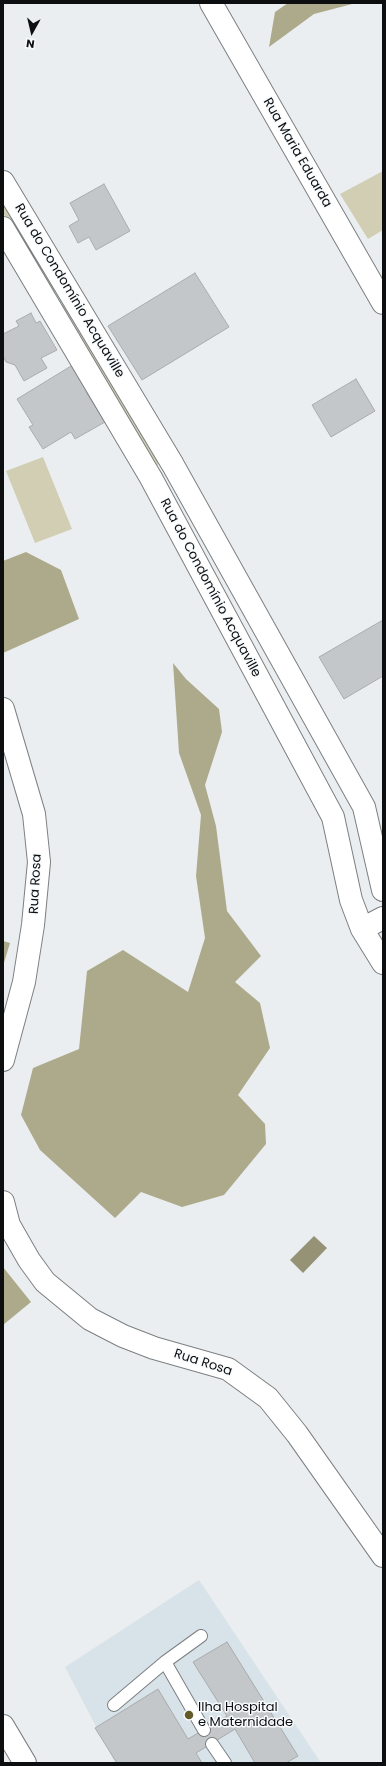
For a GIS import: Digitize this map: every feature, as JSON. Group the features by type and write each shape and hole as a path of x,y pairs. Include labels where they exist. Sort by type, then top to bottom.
{"street":[{"name":"Rua Maria Eduarda","path":"210,3 383,303"},
{"name":"Rua do Condomínio Acquaville","path":"3,182 173,465 364,807 383,890"},
{"name":"Rua do Condomínio Acquaville","path":"3,228 151,478 334,818 352,900 362,929 383,963"},
{"path":"48,304 70,292"},
{"path":"151,478 173,465"},
{"path":"266,694 292,679"},
{"name":"Rua Rosa","path":"3,709 34,814 39,862 33,925 24,982 3,1060"},
{"path":"362,929 383,918"},
{"name":"Rua Rosa","path":"3,1202 9,1225 29,1260 45,1282 90,1319 123,1336 154,1348 228,1369 268,1398 297,1434 383,1556"},
{"path":"3,1726 24,1763"}],"lane":[{"path":"114,1706 165,1662 201,1636"},
{"path":"165,1662 204,1730"},
{"path":"212,1744 225,1763"}],"shaded area":[{"path":"288,3 356,3 314,14 269,47 275,12"},
{"path":"383,171 383,230 368,239 340,194"},
{"path":"3,196 59,289 51,294 3,213"},
{"path":"67,302 162,462 154,467 59,307"},
{"path":"43,457 72,529 35,543 6,471"},
{"path":"26,552 61,570 79,619 3,653 3,561"},
{"path":"173,663 186,679 219,709 222,732 205,785 216,826 227,911 261,956 235,982 260,1003 270,1048 238,1095 265,1124 266,1144 224,1195 182,1207 141,1192 115,1218 40,1150 21,1115 33,1068 79,1049 87,971 123,950 188,992 205,938 196,876 201,815 179,753"},
{"path":"3,941 10,943 3,966"},
{"path":"314,1236 327,1248 303,1273 290,1260"},
{"path":"3,1267 31,1302 3,1325"},
{"name":"Ilha Hospital e Maternidade","path":"199,1580 321,1763 115,1763 65,1667"}],"building":[{"path":"104,184 130,231 96,250 89,237 78,243 69,226 79,220 70,203"},
{"path":"195,273 229,327 142,380 108,326"},
{"path":"31,313 36,323 40,321 57,350 41,358 47,368 24,381 15,365 6,362 3,356 3,334 19,326 16,321"},
{"path":"76,363 91,388 86,392 105,422 75,439 71,432 43,449 29,427 33,425 17,399"},
{"path":"356,379 375,411 331,437 312,405"},
{"path":"383,620 383,676 344,699 319,657"},
{"path":"227,1642 298,1756 286,1763 255,1763 235,1729 196,1753 202,1763 117,1763 95,1728 158,1689 188,1739 227,1716 193,1662"}],"place":[{"name":"Ilha Hospital e Maternidade","path":"189,1715"}]}
